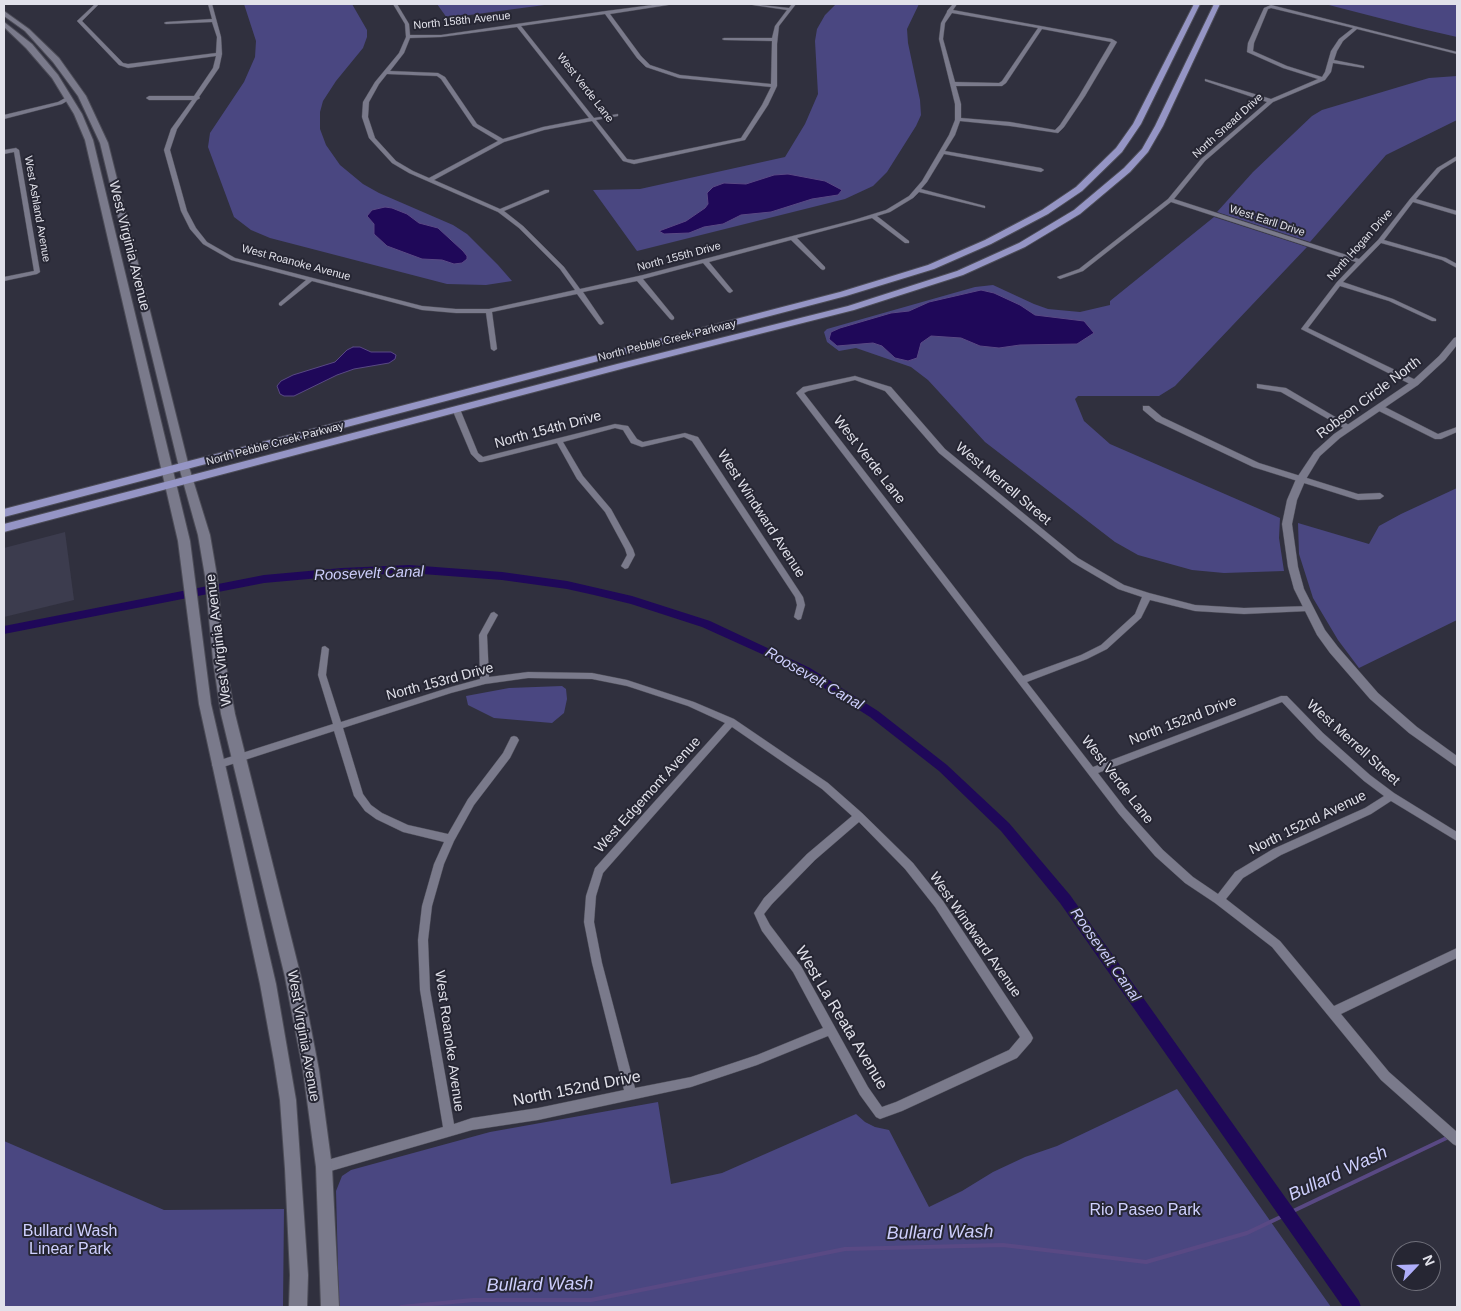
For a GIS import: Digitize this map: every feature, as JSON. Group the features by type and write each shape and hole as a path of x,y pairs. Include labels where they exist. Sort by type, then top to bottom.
{"main road":[{"name":"North Pebble Creek Parkway","path":"4,513 843,294 915,273 988,242 1046,212 1078,189 1119,150 1137,124 1188,31 1197,4"},
{"name":"North Pebble Creek Parkway","path":"4,528 694,347 873,302 960,273 1022,245 1077,212 1104,192 1126,170 1145,150 1159,126 1217,4"},
{"name":"West Virginia Avenue","path":"4,13 27,30 56,60 82,96 104,143 184,467 204,535 212,576 222,686 238,759 293,977 311,1070 324,1167 330,1307"},
{"name":"West Virginia Avenue","path":"4,24 44,62 69,98 81,121 94,158 166,472 184,541 202,688 217,765 268,984 282,1061 294,1169 299,1275 298,1307"},
{"path":"1185,49 1186,56 1190,59"},
{"path":"685,334 694,347"},
{"path":"449,397 456,409"}],"street":[{"path":"97,4 79,21 121,64 128,66 219,54"},
{"name":"West Roanoke Avenue","path":"210,4 219,37 219,54 216,68 174,129 167,150 184,210 193,229 205,243 234,259 422,308 489,311"},
{"path":"395,4 407,24 408,37 401,52 366,102 365,117 372,138 394,162 411,172 500,212 521,227 558,262 600,323"},
{"name":"North 158th Avenue","path":"408,37 441,36 668,4"},
{"path":"753,4 789,9"},
{"path":"634,162 743,139 765,105 774,86 775,40 778,26 794,4"},
{"path":"907,242 873,216 901,204 919,190 959,119 953,84 941,39 943,23 955,4"},
{"path":"1356,28 1340,40 1330,61 1328,72 1323,79 1285,67 1250,52 1251,43 1266,8 1272,6 1457,54"},
{"path":"949,11 1112,40 1114,42 1082,96 1056,132 1010,124 959,119"},
{"path":"606,12 643,62 662,72 679,76 774,86"},
{"path":"166,23 213,20"},
{"name":"West Verde Lane","path":"518,25 625,160 634,162"},
{"path":"953,84 1000,85 1004,82 1041,27"},
{"path":"724,39 775,40"},
{"path":"1330,61 1362,67"},
{"path":"386,72 438,75 443,78 475,125 502,141"},
{"name":"North Snead Drive","path":"1060,277 1081,270 1170,200 1203,160 1271,101 1323,79"},
{"path":"1207,80 1271,101"},
{"path":"4,112 60,103 69,98"},
{"path":"149,98 196,98"},
{"path":"4,117 23,109"},
{"path":"430,180 502,141 543,129 616,115"},
{"name":"West Ashland Avenue","path":"4,152 16,150 37,272 4,279"},
{"path":"942,152 1041,170"},
{"name":"North Hogan Drive","path":"1304,329 1339,282 1380,241 1439,169 1457,158"},
{"path":"1450,162 1457,165"},
{"path":"919,190 983,207"},
{"path":"500,212 547,191"},
{"name":"West Earll Drive","path":"1170,200 1359,261"},
{"path":"1412,200 1457,213"},
{"name":"North 155th Drive","path":"489,311 638,278 873,216"},
{"path":"794,238 823,268"},
{"path":"1380,241 1444,259 1457,266"},
{"path":"705,261 730,291"},
{"path":"638,278 672,318"},
{"path":"281,304 310,279"},
{"path":"1339,282 1391,300 1434,320"},
{"path":"489,311 494,349"},
{"path":"1304,329 1415,383"},
{"name":"Robson Circle North","path":"1457,340 1442,358 1415,383 1336,436 1318,454 1300,479 1292,500 1287,524 1293,567 1308,608 1334,650 1360,682 1413,730 1457,762"},
{"name":"West Verde Lane","path":"855,378 806,389 800,393 1122,811 1159,853 1189,880 1219,900 1276,944 1385,1076 1457,1140"},
{"name":"West Merrell Street","path":"855,378 888,389 942,451 1076,560 1121,587 1147,596"},
{"path":"1260,386 1282,390 1350,428"},
{"path":"1146,408 1159,419 1256,466 1358,497 1380,496"},
{"path":"1380,408 1438,437 1457,429"},
{"name":"North 154th Drive","path":"456,409 475,454 482,460 611,426 620,426 628,431 634,441 642,445 685,435"},
{"name":"West Windward Avenue","path":"685,435 695,439 799,596 801,604 798,617"},
{"path":"559,440 580,477 608,511 626,542 632,555 625,566"},
{"path":"1022,680 1084,657 1104,647 1138,616 1147,596 1195,608 1244,611 1308,608"},
{"path":"485,681 483,635 494,615"},
{"path":"326,649 322,675 359,796 368,808 379,816 406,829 450,838"},
{"name":"North 153rd Drive","path":"217,765 485,681 528,675 592,676 663,694 692,704 731,722"},
{"name":"West Merrell Street","path":"1284,698 1320,736 1367,778 1391,796 1457,837"},
{"name":"North 152nd Drive","path":"1092,771 1284,698"},
{"name":"West Windward Avenue","path":"731,722 825,786 860,816 908,866 939,904 1027,1038 1013,1054 898,1107 880,1113"},
{"name":"West Edgemont Avenue","path":"631,1095 597,963 589,922 591,896 599,871 731,722"},
{"name":"West Roanoke Avenue","path":"449,1130 425,990 423,940 427,906 439,864 450,838 471,802 507,755 514,740"},
{"name":"North 152nd Avenue","path":"1219,900 1239,875 1277,852 1368,811 1391,796"},
{"path":"759,913 810,857 860,816"},
{"name":"West La Reata Avenue","path":"759,913 766,928 797,969 864,1091 880,1113"},
{"path":"1332,1013 1457,953"},
{"name":"North 152nd Drive","path":"324,1167 472,1124 538,1114 691,1082 758,1060 831,1030"}],"shaded area":[{"path":"788,174 825,181 842,190 838,195 812,199 771,212 741,215 723,224 704,227 689,233 664,234 659,231 686,221 705,208 708,204 707,193 713,187 724,183 746,184 774,175"},
{"path":"385,207 407,214 419,223 438,228 463,251 467,259 462,263 454,264 442,260 422,259 387,246 374,234 374,224 367,216 372,210"},
{"path":"981,290 994,293 1020,305 1035,315 1084,321 1094,333 1077,344 1020,345 999,348 980,346 961,338 931,336 921,343 917,358 908,361 895,358 882,346 873,343 837,346 829,339 831,332 840,328 891,313 909,311 929,302"},
{"path":"353,347 360,347 371,352 391,352 396,355 395,359 389,363 354,369 337,375 294,396 280,394 277,386 281,381 293,375 335,362 347,350"},
{"path":"65,532 74,600 4,617 4,548"}],"green space":[{"path":"244,4 352,4 367,30 367,37 363,48 336,81 323,101 320,112 320,129 326,145 340,165 363,184 379,193 453,225 467,234 512,281 486,285 447,284 270,238 251,230 234,217 208,147 210,133 244,82 255,57 256,41"},
{"path":"437,4 552,4 447,18"},
{"path":"836,4 919,4 907,29 921,115 887,172 873,186 845,199 637,251 593,190 640,189 785,157 805,124 818,94 815,41 817,29 825,15"},
{"path":"1325,4 1457,4 1457,37 1418,28"},
{"path":"1457,76 1457,120 1386,155 1310,242 1217,212 1253,172 1312,116 1322,110 1429,78"},
{"path":"1214,217 1307,247 1175,386 1159,396 1078,396 1075,399 1084,421 1110,444 1280,518 1279,538 1284,571 1224,573 1192,570 1138,555 1115,542 985,442 928,380 911,367 856,348 839,351 827,342 824,332 827,329 975,287 993,285 1048,309 1080,312 1110,305 1110,301"},
{"path":"1457,488 1457,620 1359,668 1338,640 1313,598 1299,554 1298,523 1369,544 1379,526"},
{"path":"562,686 566,689 567,699 564,713 552,723 494,718 468,705 466,696 509,688"},
{"name":"Rio Paseo Park","path":"1177,1089 1331,1307 339,1307 336,1191 342,1176 351,1170 490,1132 658,1102 671,1184 722,1173 856,1114 865,1122 875,1127 889,1130 929,1207 962,1191 993,1172 1025,1157 1057,1146"},
{"name":"Bullard Wash Linear Park","path":"4,1141 164,1210 284,1209 283,1307 4,1307"}],"waterway":[{"name":"Roosevelt Canal","path":"4,630 264,579 342,572 409,569 502,576 567,585 632,600 706,624 806,671 874,714 943,768 1005,827 1065,899 1353,1307"},
{"name":"Bullard Wash","path":"401,1307 473,1300 591,1300 845,1249 1003,1245 1146,1262 1247,1233 1457,1133"}]}
